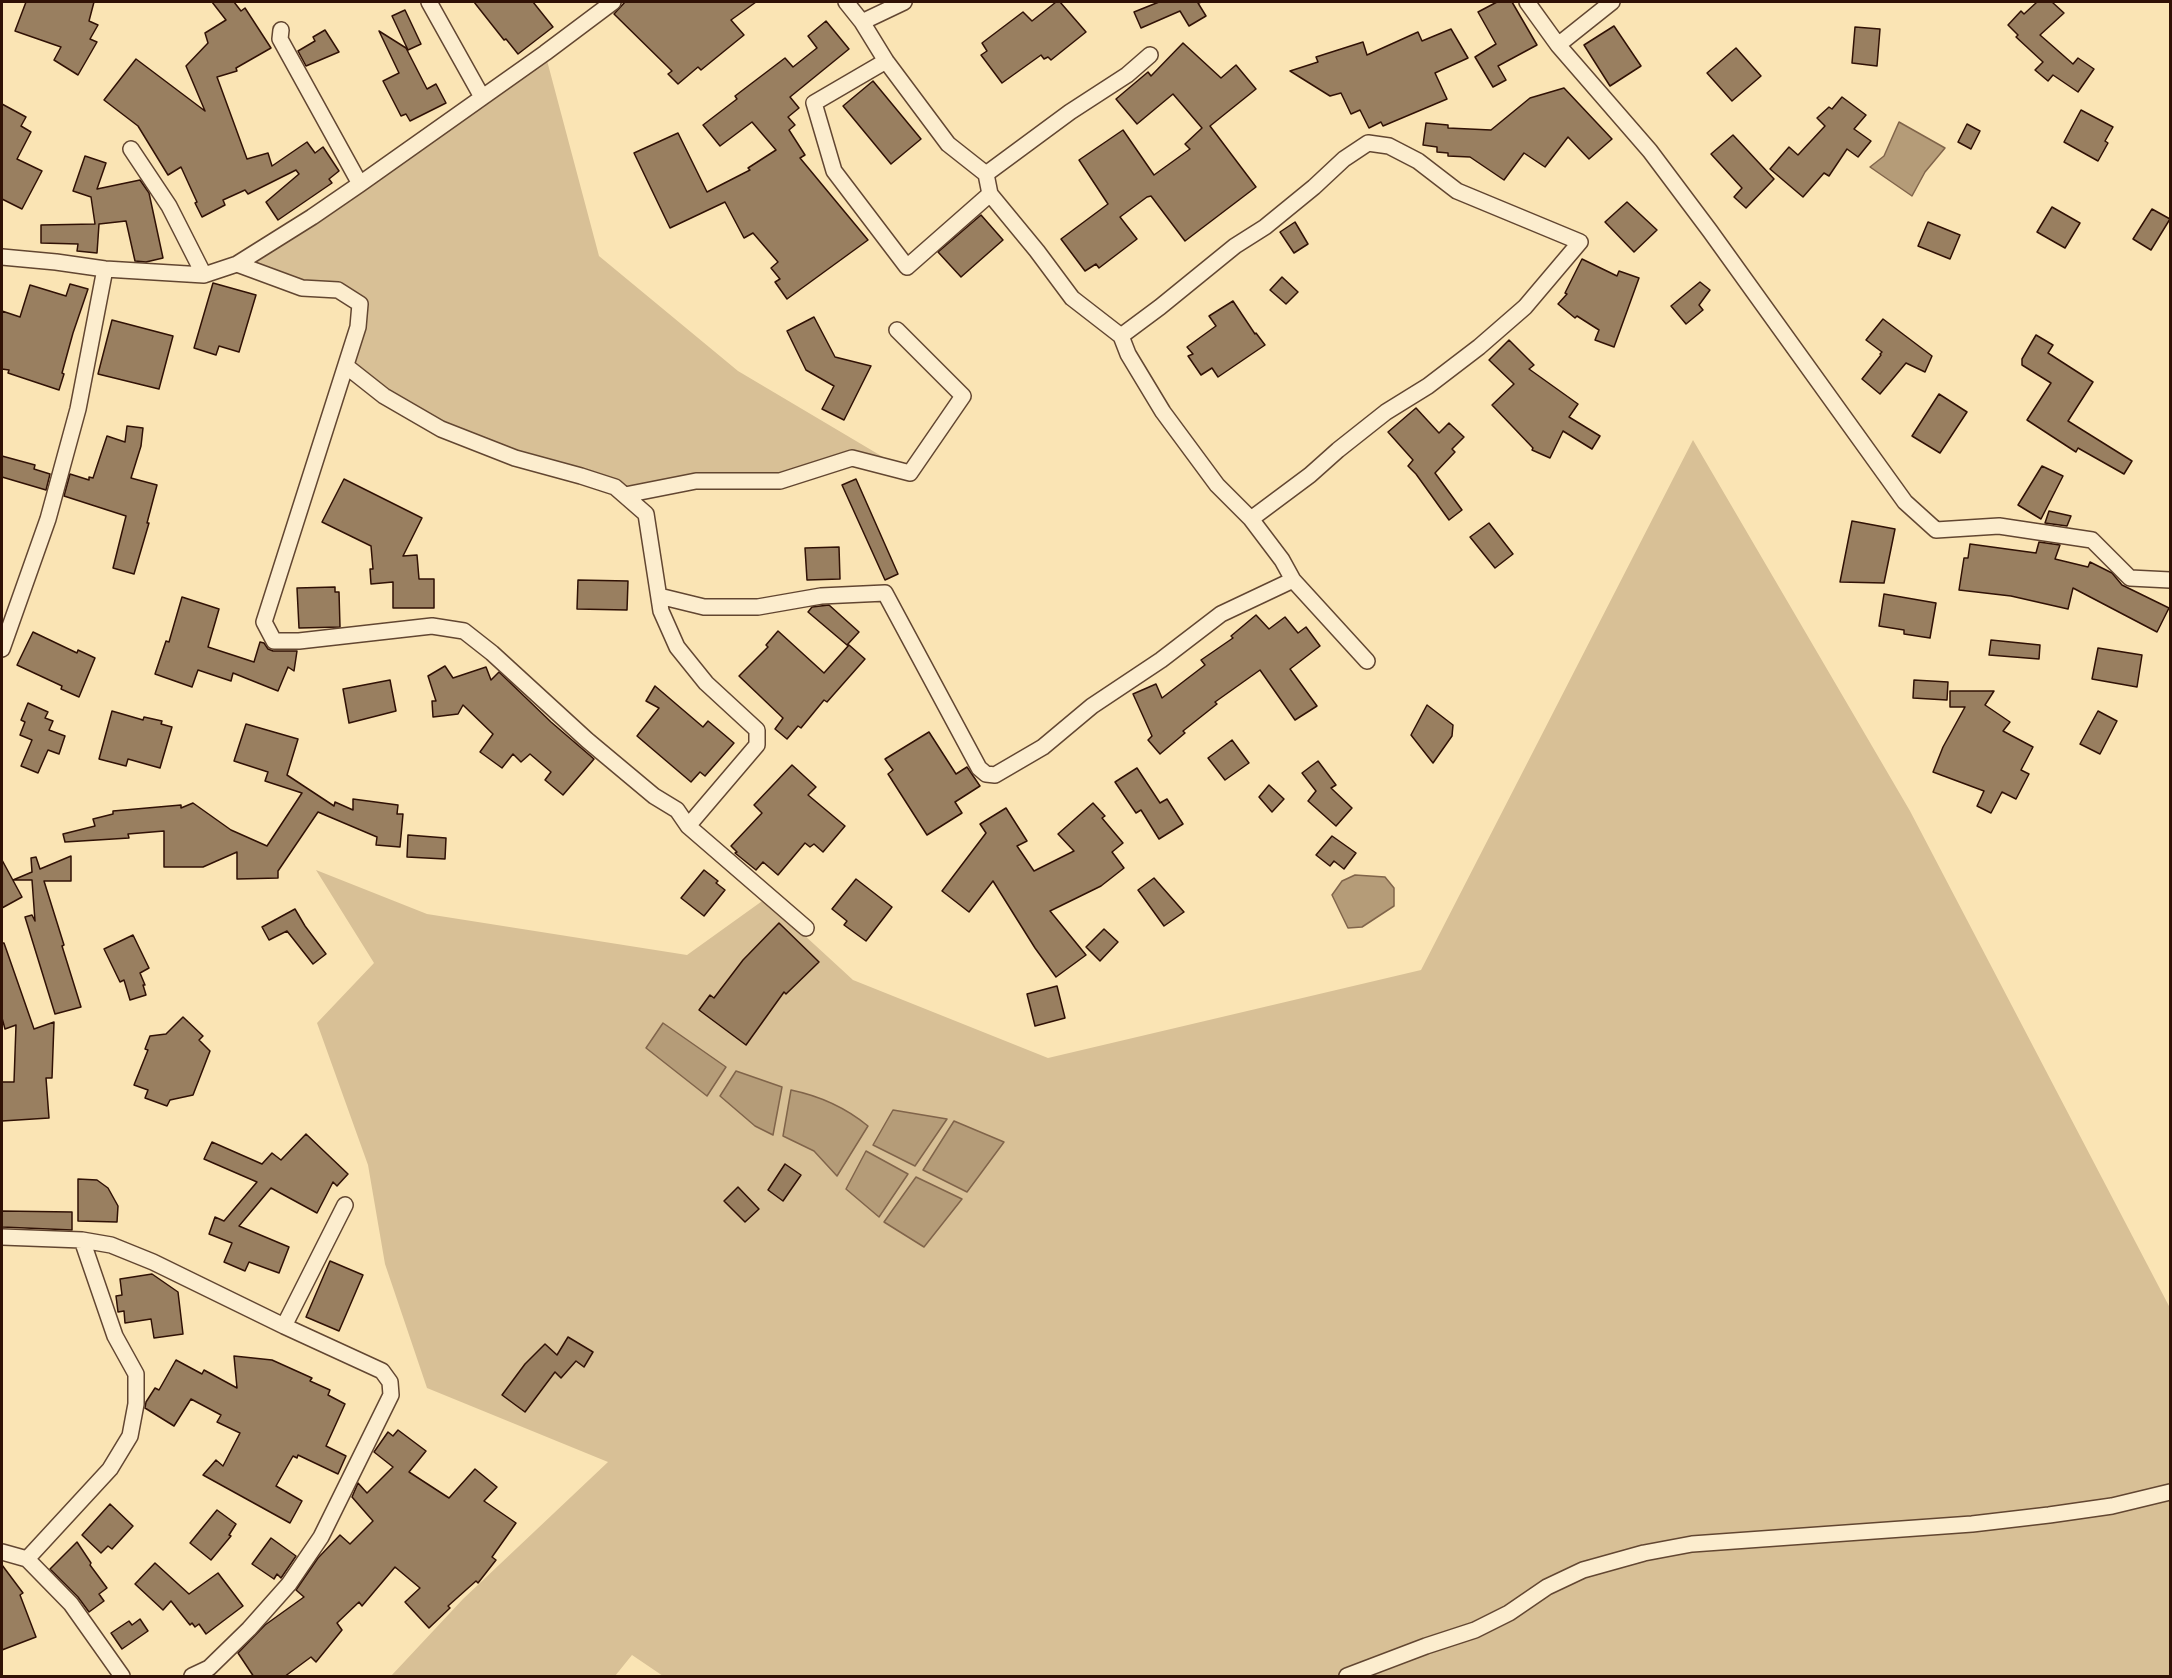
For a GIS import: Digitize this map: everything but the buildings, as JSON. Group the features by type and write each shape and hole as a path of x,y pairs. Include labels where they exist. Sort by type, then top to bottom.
{"street":[{"path":"429,2 482,97"},
{"path":"2,257 105,269 204,275 237,264 360,184 613,2"},
{"path":"846,2 862,22 886,61 948,144 986,174 990,194 1072,298 1121,336 1133,362 1163,412 1217,485 1251,519 1282,560 1293,580 1367,661"},
{"path":"862,22 904,2"},
{"path":"1527,2 1558,45 1650,151 1905,502 1936,530 1999,526 2091,540 2130,578 2170,580"},
{"path":"1558,45 1612,2"},
{"path":"281,30 280,39 360,184"},
{"path":"986,174 1070,112 1127,75 1150,55"},
{"path":"886,61 814,103 834,171 907,267 990,194"},
{"path":"1121,336 1160,308 1235,246 1265,227 1344,159 1368,143 1389,146 1418,161 1457,191 1580,242 1525,307 1479,347 1428,386 1386,412 1338,450 1310,476 1251,519"},
{"path":"131,149 168,206 204,275"},
{"path":"237,264 302,288 338,290 360,304 358,327 264,622 274,641 299,641 432,626 464,631 492,653 587,740 654,796 677,810 688,826 806,928"},
{"path":"2,649 48,519 75,420 105,269"},
{"path":"625,495 696,481 780,482 852,458 910,473 963,396 897,330"},
{"path":"346,366 384,396 441,429 515,458 615,488 646,514 661,611 677,647 712,689 757,730 758,736 757,745 688,826"},
{"path":"660,596 704,607 758,607 821,596 885,593 979,768 986,774 995,775 1043,747 1092,706 1161,660 1221,614 1293,580"},
{"path":"284,1326 345,1204"},
{"path":"2,1237 82,1240 111,1245 153,1262 382,1371 390,1382 391,1395 321,1537 289,1584 249,1629 209,1668 192,1677"},
{"path":"27,1559 110,1469 130,1436 136,1404 136,1374 115,1336 82,1240"},
{"path":"1347,1677 1426,1646 1475,1630 1509,1613 1547,1587 1583,1569 1644,1553 1692,1544 1972,1524 2112,1506 2170,1492"},
{"path":"2,1552 27,1559 71,1605 122,1677"}],"shaded area":[{"path":"545,53 599,256 738,371 910,473 852,458 780,481 696,481 625,495 441,429 346,366 360,304 237,264"},
{"path":"1899,122 1945,148 1925,172 1912,196 1870,167 1884,156"},
{"path":"1693,440 1910,811 2170,1308 2170,1676 663,1676 632,1655 615,1676 391,1676 463,1599 608,1462 427,1388 385,1264 368,1165 317,1023 374,963 316,870 427,914 687,955 765,899 853,980 1048,1058 1421,970"},
{"path":"1355,875 1385,877 1394,888 1394,906 1362,927 1348,928 1332,895 1342,881"},
{"path":"663,1023 726,1067 707,1096 646,1048"},
{"path":"736,1071 782,1087 773,1135 755,1126 720,1096"},
{"path":"791,1090 832,1104 868,1126 837,1176 814,1151 783,1136"},
{"path":"893,1110 947,1119 915,1166 873,1145"},
{"path":"954,1121 1004,1142 967,1192 923,1170"},
{"path":"866,1151 908,1174 879,1217 846,1189"},
{"path":"916,1177 962,1199 924,1247 884,1222"}]}
